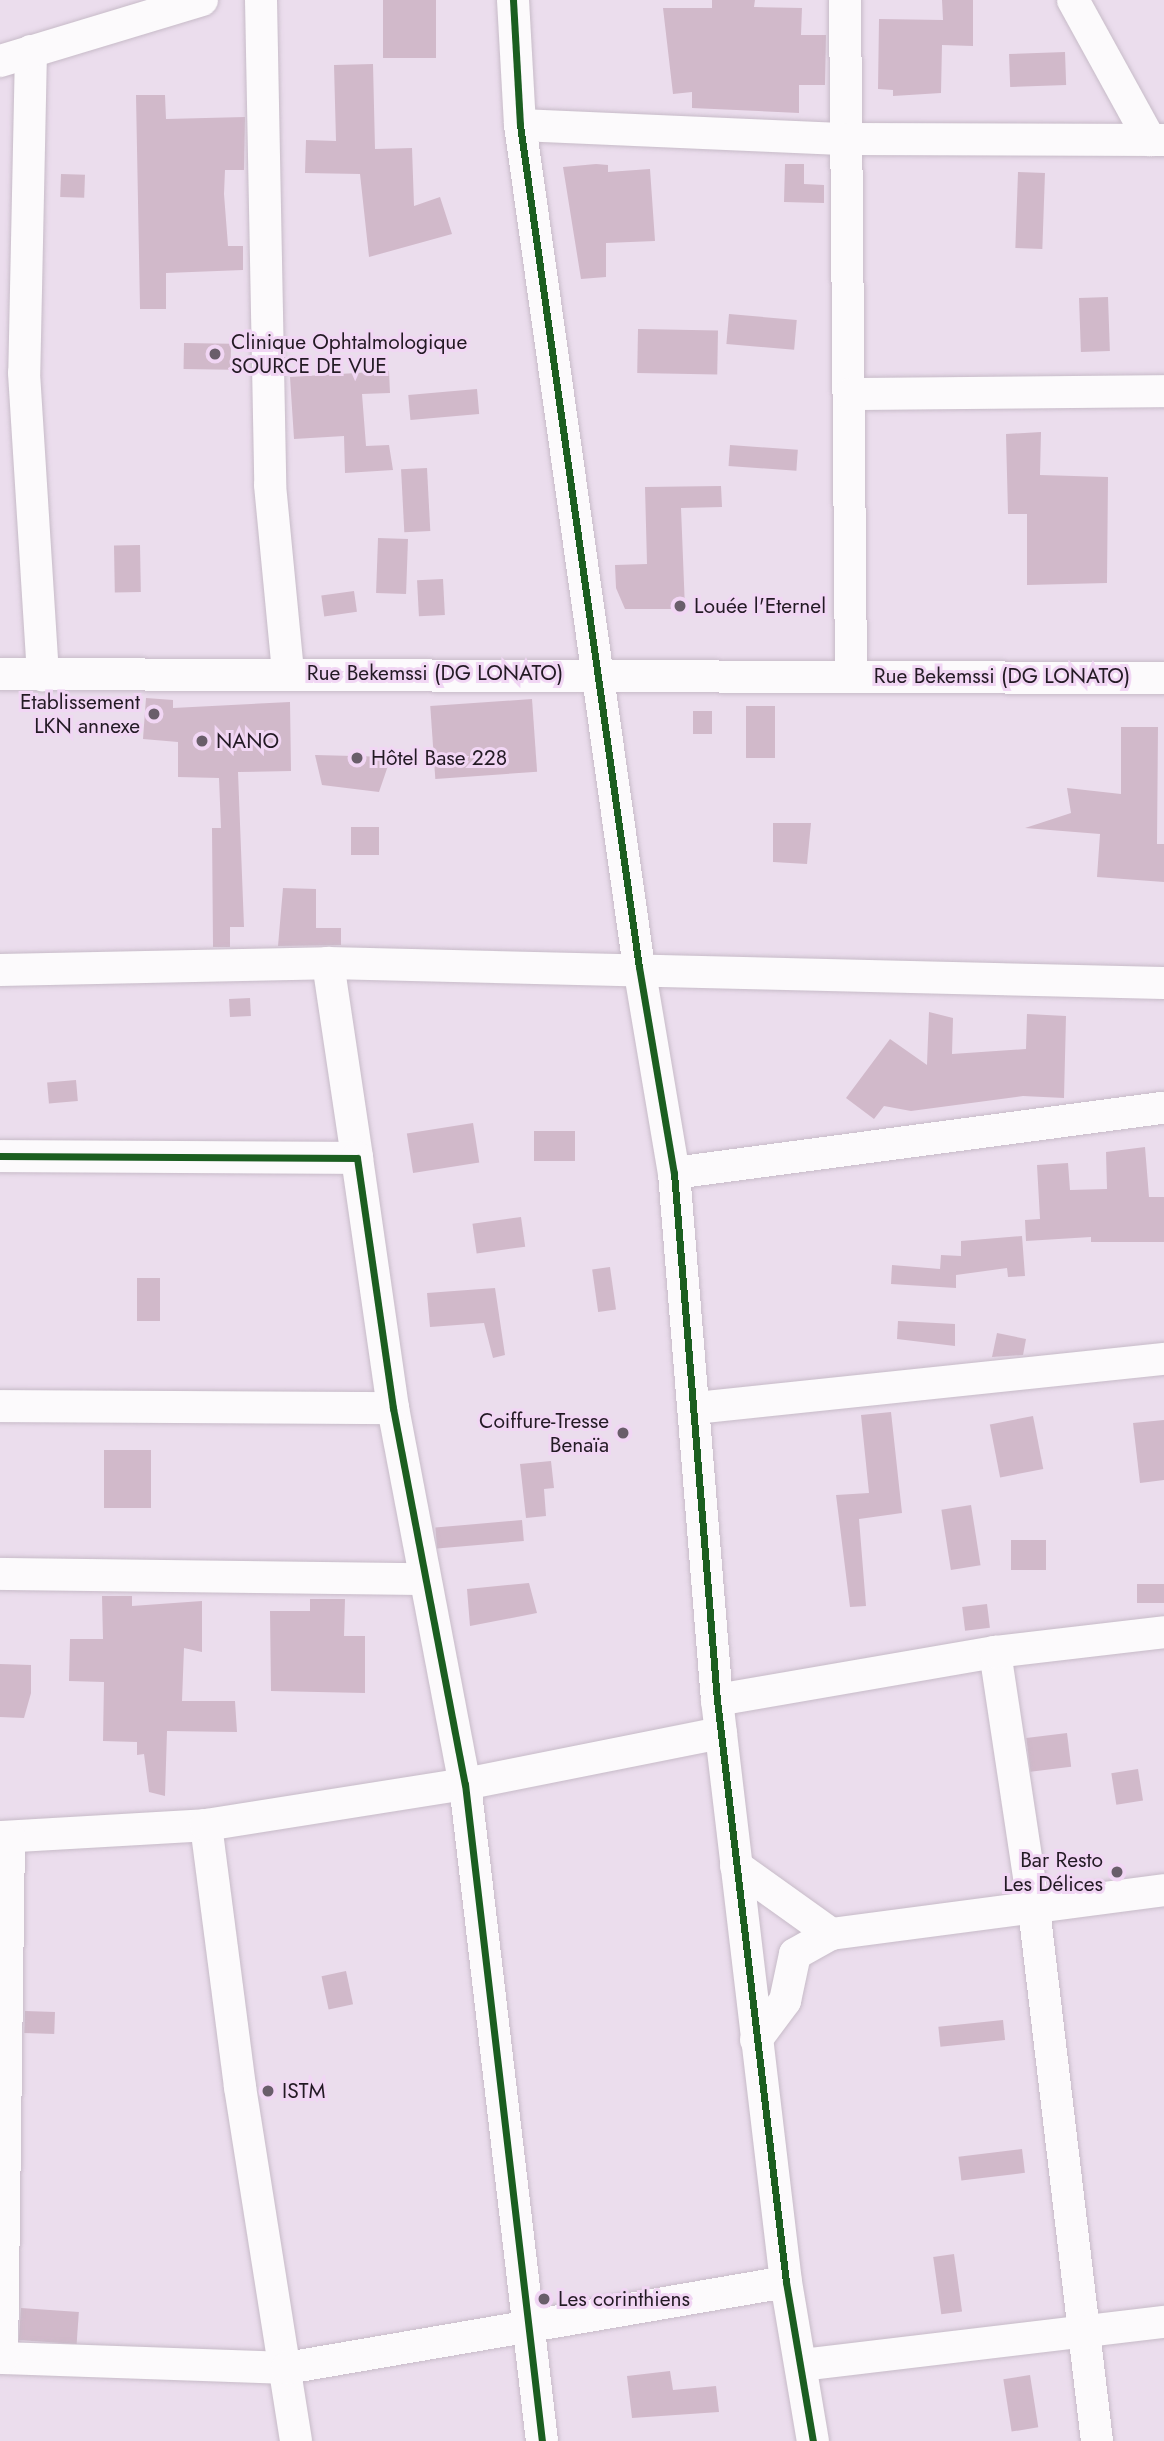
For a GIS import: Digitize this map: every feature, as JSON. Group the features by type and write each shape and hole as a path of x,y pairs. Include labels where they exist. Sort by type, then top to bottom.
{"street":[{"path":"0,61 202,0"},
{"path":"261,0 270,485 288,672"},
{"path":"513,0 520,125 639,967 674,1172 696,1408 717,1700 786,2282 813,2441"},
{"path":"845,0 850,676"},
{"path":"1073,0 1157,140"},
{"path":"31,51 12,373 43,675"},
{"path":"520,125 847,139 1157,140"},
{"path":"850,394 1164,391"},
{"name":"Rue Bekemssi (DG LONATO)","path":"0,674 288,672 1164,678"},
{"path":"328,963 393,1408 465,1784 494,2064 542,2441"},
{"path":"0,970 328,963 639,967 1164,983"},
{"path":"674,1172 1164,1108"},
{"path":"0,1156 356,1158"},
{"path":"696,1408 1164,1359"},
{"path":"0,1406 393,1408"},
{"path":"0,1574 424,1579"},
{"path":"717,1700 995,1652 1164,1632"},
{"path":"995,1652 1034,1909 1097,2441"},
{"path":"721,1733 465,1784 206,1825 5,1837 1,2358 287,2368 786,2282"},
{"path":"206,1825 240,2087 287,2368 296,2441"},
{"path":"736,1866 831,1934"},
{"path":"756,2040 785,2001 795,1954 831,1934 1164,1890"},
{"path":"802,2365 1164,2322"}],"building":[{"path":"383,0 436,0 436,58 383,58"},
{"path":"712,0 755,0 754,7 802,8 801,35 826,35 825,85 799,85 799,113 692,108 692,92 673,94 663,8 712,8"},
{"path":"942,0 973,0 973,46 942,45 941,93 893,96 893,90 878,89 879,19 943,20"},
{"path":"1065,52 1066,85 1010,87 1009,54"},
{"path":"373,64 375,149 412,148 414,206 440,197 452,234 369,257 360,174 305,173 306,140 336,141 334,65"},
{"path":"136,95 165,95 166,119 245,117 244,170 225,170 224,194 228,246 243,246 243,270 166,273 166,309 140,309"},
{"path":"785,164 804,164 804,184 824,185 824,203 784,202"},
{"path":"608,165 608,172 650,169 655,241 606,243 606,277 581,279 563,167"},
{"path":"1018,172 1045,173 1042,249 1015,248"},
{"path":"61,174 85,175 84,198 60,197"},
{"path":"1108,297 1110,351 1081,352 1079,298"},
{"path":"729,314 797,320 794,350 726,344"},
{"path":"638,329 718,330 717,374 637,373"},
{"path":"184,343 231,344 231,370 184,369"},
{"path":"389,371 390,393 362,394 366,446 389,445 393,470 345,473 344,436 294,439 290,377"},
{"path":"477,389 479,414 410,420 408,395"},
{"path":"1041,432 1040,475 1108,477 1107,583 1027,585 1027,514 1008,514 1006,434"},
{"path":"730,445 798,450 796,471 729,466"},
{"path":"427,468 430,531 404,532 401,469"},
{"path":"721,486 722,507 681,508 685,609 625,609 616,588 615,565 647,564 645,487"},
{"path":"378,538 408,539 406,594 376,593"},
{"path":"114,545 140,545 141,592 115,592"},
{"path":"443,579 445,615 419,616 417,580"},
{"path":"354,591 357,612 324,616 321,596"},
{"path":"146,698 173,700 173,708 290,702 291,771 238,772 244,927 230,927 230,947 213,947 212,828 221,828 219,778 178,777 178,742 143,739"},
{"path":"532,699 537,772 435,779 430,706"},
{"path":"746,706 775,706 775,758 746,758"},
{"path":"693,711 712,711 712,734 693,734"},
{"path":"1121,727 1158,727 1157,844 1164,844 1164,882 1097,877 1100,834 1025,828 1071,813 1067,788 1121,794"},
{"path":"315,755 391,757 379,792 322,785"},
{"path":"773,823 811,823 807,864 773,862"},
{"path":"351,827 379,827 379,855 351,855"},
{"path":"283,888 316,889 316,928 341,928 341,945 278,946"},
{"path":"250,998 251,1016 230,1017 229,999"},
{"path":"929,1012 953,1018 952,1054 1026,1049 1027,1014 1066,1016 1064,1098 1023,1096 911,1111 884,1106 874,1119 846,1098 890,1039 927,1065"},
{"path":"76,1080 78,1101 49,1103 47,1083"},
{"path":"473,1123 479,1163 413,1173 407,1133"},
{"path":"534,1131 575,1131 575,1161 534,1161"},
{"path":"1145,1147 1149,1197 1164,1197 1164,1242 1091,1242 1091,1237 1026,1241 1025,1220 1040,1219 1037,1165 1068,1163 1070,1190 1107,1189 1106,1152"},
{"path":"521,1217 525,1247 477,1254 472,1224"},
{"path":"1022,1236 1025,1276 1008,1277 1007,1268 956,1275 956,1288 891,1284 892,1265 940,1269 941,1255 961,1256 961,1241"},
{"path":"610,1267 616,1310 598,1312 592,1270"},
{"path":"137,1278 160,1278 160,1321 137,1321"},
{"path":"495,1288 505,1355 493,1358 484,1323 430,1327 427,1293"},
{"path":"898,1321 955,1324 955,1346 897,1339"},
{"path":"997,1333 1026,1339 1023,1355 992,1357"},
{"path":"891,1412 902,1513 859,1519 866,1606 850,1607 836,1495 869,1493 861,1415"},
{"path":"1033,1416 1043,1469 1000,1477 990,1424"},
{"path":"1164,1420 1164,1480 1140,1483 1133,1423"},
{"path":"104,1450 151,1450 151,1508 104,1508"},
{"path":"551,1461 554,1488 544,1489 546,1516 526,1518 520,1464"},
{"path":"971,1505 981,1565 951,1570 941,1510"},
{"path":"522,1520 524,1541 437,1549 435,1528"},
{"path":"1011,1540 1046,1540 1046,1570 1011,1570"},
{"path":"529,1583 537,1613 470,1626 467,1589"},
{"path":"1137,1584 1164,1584 1164,1603 1137,1603"},
{"path":"102,1596 132,1596 132,1606 202,1601 202,1652 184,1648 182,1701 235,1701 237,1732 167,1731 165,1796 149,1792 144,1754 137,1755 137,1742 103,1741 104,1682 69,1681 70,1639 103,1639"},
{"path":"310,1599 345,1599 344,1636 365,1636 365,1693 271,1691 270,1611 310,1611"},
{"path":"987,1604 990,1628 965,1631 962,1607"},
{"path":"0,1664 31,1665 31,1693 24,1718 0,1717"},
{"path":"1067,1733 1071,1767 1030,1772 1026,1738"},
{"path":"1138,1769 1143,1801 1116,1805 1111,1773"},
{"path":"346,1971 353,2004 329,2009 322,1976"},
{"path":"25,2011 55,2012 54,2034 24,2033"},
{"path":"1003,2020 1005,2040 940,2047 938,2027"},
{"path":"1022,2149 1025,2173 961,2181 958,2157"},
{"path":"954,2254 962,2311 941,2314 933,2257"},
{"path":"21,2308 79,2312 77,2344 19,2340"},
{"path":"670,2371 673,2390 716,2386 719,2412 632,2418 627,2376"},
{"path":"1030,2375 1038,2427 1012,2432 1003,2379"}],"cycle path":[{"path":"513,0 520,125 639,967 674,1173 717,1700 786,2282 813,2441"},
{"path":"0,1156 357,1158 393,1408 465,1784 542,2441"}],"place":[{"name":"Clinique Ophtalmologique SOURCE DE VUE","path":"215,354"},
{"name":"Louée l'Eternel","path":"680,606"},
{"name":"Etablissement LKN annexe","path":"154,714"},
{"name":"NANO","path":"202,741"},
{"name":"Hôtel Base 228","path":"357,758"},
{"name":"Coiffure-Tresse Benaïa","path":"623,1433"},
{"name":"Bar Resto Les Délices","path":"1117,1872"},
{"name":"ISTM","path":"268,2091"},
{"name":"Les corinthiens","path":"544,2299"}]}
